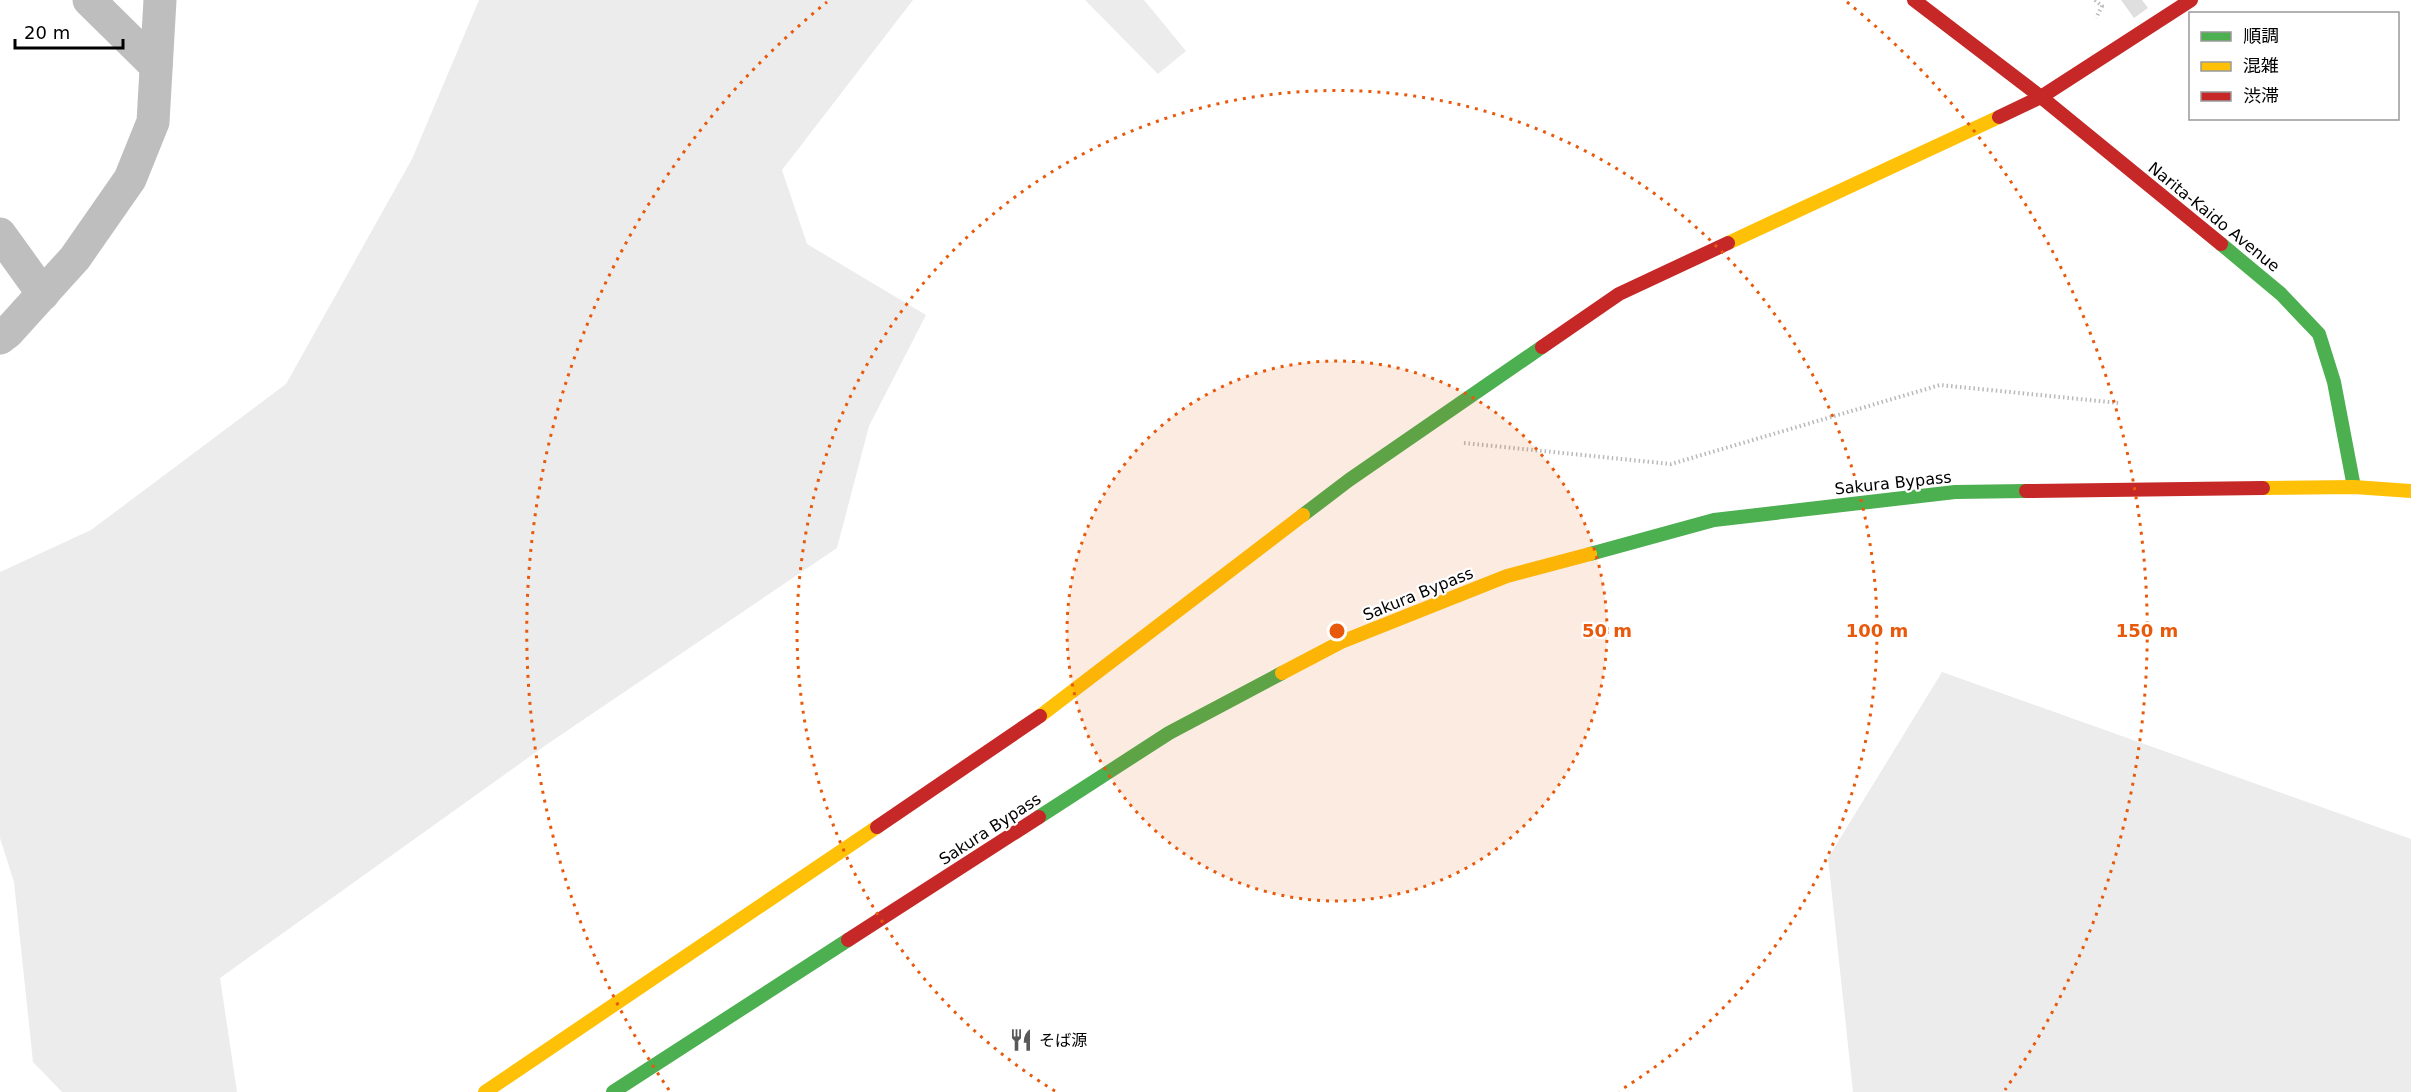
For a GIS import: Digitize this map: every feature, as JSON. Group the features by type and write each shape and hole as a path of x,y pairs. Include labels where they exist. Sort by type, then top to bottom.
{"main road":[{"name":"Narita-Kaido Avenue","path":"1914,0 2041,97 2281,294 2319,334 2334,382 2354,487"},
{"path":"485,1092 1039,717 1349,480 1619,294 2041,97 2191,0"},
{"path":"2354,487 2411,491"},
{"name":"Sakura Bypass","path":"614,1092 1169,733 1341,642 1507,576 1714,520 1955,492 2354,487"}],"street":[{"path":"89,0 156,66"},
{"path":"0,338 75,258 130,179 153,122 160,0"},
{"path":"0,234 43,294"}],"path":[{"path":"1410,438 1671,464 1940,385 2119,403"}],"shaded area":[{"path":"479,0 913,0 782,170 807,244 926,315 869,426 837,548 546,745 220,978 237,1092 62,1092 33,1062 14,882 0,838 0,572 91,530 286,384 412,159"},
{"path":"1085,0 1144,0 1186,51 1158,74"},
{"path":"1942,672 2411,839 2411,1092 1853,1092 1828,858"}],"building":[{"path":"2121,0 2142,0 2148,8 2134,18"}],"traffic: fast":[{"path":"2221,244 2281,294 2319,334 2334,382 2354,487"},
{"path":"1303,515 1349,480 1542,347"},
{"path":"1590,554 1714,520 1955,492 2026,491"},
{"path":"1039,817 1169,733 1282,673"},
{"path":"613,1092 848,940"}],"traffic: slow":[{"path":"1728,243 1999,117"},
{"path":"2263,488 2354,487 2411,491"},
{"path":"1040,716 1303,515"},
{"path":"1282,673 1341,642 1507,576 1590,554"},
{"path":"485,1092 877,827"}],"traffic: jam":[{"path":"1914,0 2041,97 2221,244"},
{"path":"1999,117 2041,97 2191,0"},
{"path":"1542,347 1619,294 1728,243"},
{"path":"2026,491 2263,488"},
{"path":"877,827 1040,716"},
{"path":"848,940 1039,817"}],"place":[{"name":"そば源","path":"1021,1040"}]}
